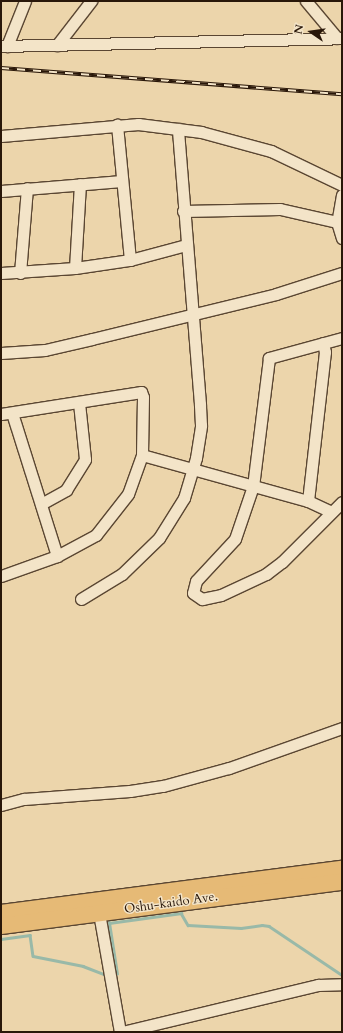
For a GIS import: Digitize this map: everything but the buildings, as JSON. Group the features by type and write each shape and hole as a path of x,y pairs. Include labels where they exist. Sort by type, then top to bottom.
{"highway":[{"name":"Oshu-kaido Ave.","path":"1,913 342,869"},
{"name":"Oshu-kaido Ave.","path":"1,926 342,882"}],"street":[{"path":"25,1 4,46 340,38"},
{"path":"57,45 91,1"},
{"path":"306,1 340,38"},
{"path":"1,136 138,124 220,135 257,146 291,159 342,185"},
{"path":"117,126 130,260"},
{"path":"81,599 122,574 159,538 184,498 193,469 201,426 193,313 183,210 178,129"},
{"path":"1,191 122,181"},
{"path":"75,268 80,184"},
{"path":"20,273 27,188"},
{"path":"342,195 337,222 342,238"},
{"path":"183,210 280,209 337,222"},
{"path":"1,273 20,273 75,268 130,260 186,245"},
{"path":"1,353 45,350 276,294 342,273"},
{"path":"342,338 269,358 253,486 235,539 196,581 193,588 197,597 202,599 221,595 266,574 282,562 342,502"},
{"path":"308,501 325,352 323,343"},
{"path":"2,574 57,556 96,535 128,494 142,455 141,392 6,414 40,504 57,556"},
{"path":"40,504 66,490 85,459 79,403"},
{"path":"142,455 308,501 332,512"},
{"path":"1,805 24,799 130,791 163,786 229,768 342,728"},
{"path":"99,913 121,1032 318,986 342,984"}],"waterway":[{"path":"117,974 109,923 181,913 188,925 241,928 262,925 269,926 342,975"},
{"path":"1,939 30,935 33,956 83,966 104,974"}],"railway":[{"path":"1,68 342,94"}]}
